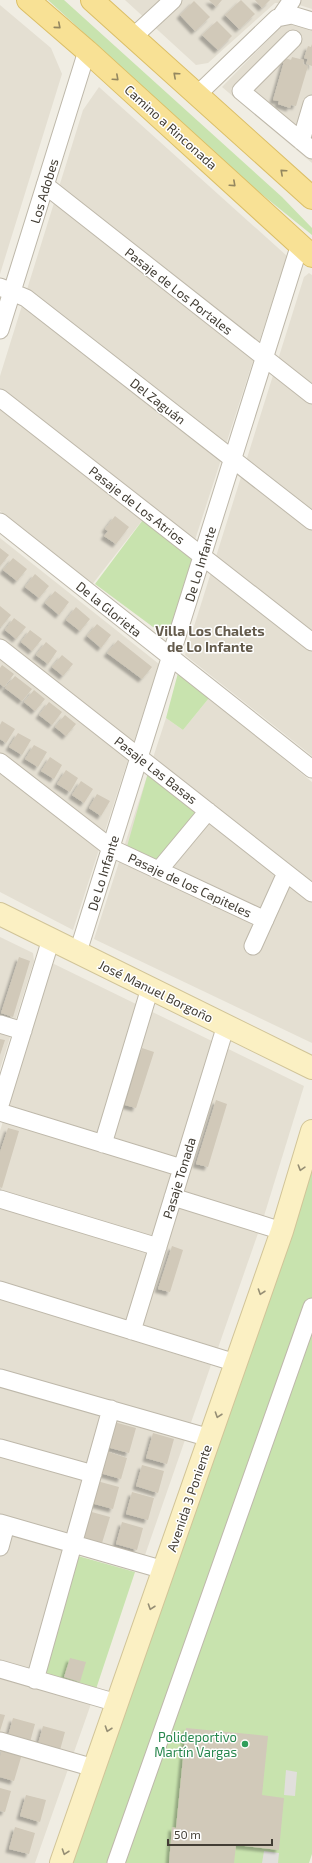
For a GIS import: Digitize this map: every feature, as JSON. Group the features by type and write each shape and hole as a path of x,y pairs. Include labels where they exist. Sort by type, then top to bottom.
{"main road":[{"name":"Camino a Rinconada","path":"28,0 87,51 306,250"},
{"path":"92,0 312,198"},
{"name":"José Manuel Borgoño","path":"0,914 312,1068"},
{"name":"Avenida 3 Poniente","path":"61,1863 282,1231 312,1131"}],"street":[{"path":"133,37 173,0"},
{"path":"197,95 277,18 281,16 292,0"},
{"path":"281,16 292,15 312,21"},
{"path":"293,39 241,91 307,146"},
{"name":"Los Adobes","path":"0,330 6,289 46,186 87,51"},
{"path":"307,146 312,104"},
{"name":"Pasaje de Los Portales","path":"46,186 312,395"},
{"name":"De Lo Infante","path":"78,952 264,358 306,250"},
{"name":"Del Zaguán","path":"6,289 26,298 312,521"},
{"name":"Pasaje de Los Atrios","path":"0,398 312,642"},
{"name":"De la Glorieta","path":"0,522 312,769"},
{"name":"Pasaje Las Basas","path":"0,648 312,893"},
{"name":"Pasaje de los Capiteles","path":"0,762 111,848 265,920"},
{"path":"159,870 208,811"},
{"path":"253,946 286,873"},
{"path":"0,1105 52,939"},
{"path":"103,1144 150,988"},
{"path":"0,1024 23,1032"},
{"name":"Pasaje Tonada","path":"132,1331 226,1025"},
{"path":"0,1112 182,1168"},
{"path":"173,1197 282,1231"},
{"path":"0,1199 158,1247"},
{"path":"0,1290 236,1363"},
{"path":"116,1863 312,1307"},
{"path":"0,1378 210,1438"},
{"path":"35,1680 112,1409"},
{"path":"0,1448 93,1474"},
{"path":"0,1547 3,1524 164,1570"},
{"path":"0,1670 117,1703"},
{"path":"0,1741 94,1768"}],"shaded area":[{"path":"125,0 312,0 312,9 293,3 275,3 208,63 196,65"},
{"path":"0,5 51,48 62,74 0,274"},
{"path":"291,22 312,29 312,163 222,87 284,23"},
{"path":"99,87 287,256 194,543 151,509 91,586 0,511 0,376 83,110"},
{"path":"309,273 312,275 312,756 185,655 304,277"},
{"path":"0,538 159,664 73,930 0,892"},
{"path":"209,698 312,782 312,1043 94,939 166,718 183,730"},
{"path":"0,937 33,953 34,961 0,1069"},
{"path":"52,963 304,1086 264,1216 218,1348 0,1281 0,1131"},
{"path":"0,1299 211,1365 144,1558 0,1516"},
{"path":"0,1531 67,1550 92,1701 35,1863 0,1863"},
{"path":"286,1770 297,1772 295,1796 284,1795"},
{"path":"264,1851 279,1853 278,1863 262,1863"}],"green space":[{"path":"48,0 64,0 282,197 312,228 312,235 249,184"},
{"path":"145,517 194,554 171,628 153,627 95,584"},
{"path":"178,673 209,698 183,730 166,718"},
{"path":"148,773 198,813 159,864 126,850"},
{"path":"312,1156 312,1854 309,1863 64,1863"},
{"path":"78,1556 135,1572 96,1689 43,1673"}],"building":[{"path":"209,0 222,0 216,7"},
{"path":"241,0 255,14 239,29 225,15"},
{"path":"255,0 270,0 262,8"},
{"path":"194,1 210,17 195,31 180,15"},
{"path":"217,21 232,36 218,50 202,35"},
{"path":"312,44 312,66 306,64 308,59 304,58 308,46 311,47"},
{"path":"292,57 304,60 303,64 308,66 296,106 291,105 290,108 278,104 279,101 273,100 285,58 291,60"},
{"path":"115,516 129,527 116,544 104,536 108,531 105,529"},
{"path":"0,548 9,555 0,566"},
{"path":"13,558 27,569 17,581 3,570"},
{"path":"35,574 49,586 39,598 25,587"},
{"path":"55,591 69,602 59,615 45,603"},
{"path":"0,606 11,615 1,627 0,627"},
{"path":"76,607 90,619 80,631 66,620"},
{"path":"14,618 26,627 16,639 5,630"},
{"path":"97,624 111,635 101,648 87,636"},
{"path":"30,630 42,639 32,651 21,642"},
{"path":"118,640 152,667 142,679 107,653"},
{"path":"46,642 57,651 48,664 36,655"},
{"path":"62,655 73,664 63,676 52,667"},
{"path":"2,665 14,674 4,687 0,684 0,668"},
{"path":"15,676 32,689 22,701 5,688"},
{"path":"34,690 45,699 35,711 24,702"},
{"path":"49,702 62,712 52,725 39,715"},
{"path":"65,715 76,724 66,736 55,727"},
{"path":"2,721 15,729 6,743 0,739 0,725"},
{"path":"18,733 31,740 22,755 9,747"},
{"path":"34,745 47,752 38,767 25,759"},
{"path":"50,757 62,765 54,779 41,771"},
{"path":"66,770 78,778 70,792 57,784"},
{"path":"81,781 93,789 84,803 72,795"},
{"path":"97,794 110,801 101,816 89,808"},
{"path":"19,957 30,961 13,1017 1,1013"},
{"path":"0,1039 5,1040 0,1055"},
{"path":"142,1048 154,1052 136,1108 125,1105"},
{"path":"216,1100 227,1104 208,1167 196,1164"},
{"path":"8,1128 19,1131 2,1188 0,1187 0,1152"},
{"path":"172,1246 183,1250 170,1292 158,1289"},
{"path":"114,1422 136,1428 129,1453 107,1447"},
{"path":"153,1433 174,1439 167,1464 146,1458"},
{"path":"106,1451 127,1458 121,1479 100,1473"},
{"path":"142,1465 164,1471 158,1493 136,1486"},
{"path":"97,1481 119,1487 113,1509 91,1503"},
{"path":"132,1492 154,1498 148,1520 126,1514"},
{"path":"88,1511 110,1517 102,1543 81,1537"},
{"path":"122,1522 143,1528 137,1550 116,1544"},
{"path":"70,1658 86,1662 80,1682 64,1677"},
{"path":"0,1714 5,1715 0,1731"},
{"path":"13,1718 35,1724 30,1742 8,1736"},
{"path":"43,1726 65,1732 60,1750 38,1744"},
{"path":"186,1728 268,1736 262,1795 284,1798 279,1850 236,1845 234,1863 169,1863 172,1827 176,1828"},
{"path":"2,1748 22,1754 14,1781 0,1777 0,1757"},
{"path":"0,1788 11,1791 5,1812 0,1811"},
{"path":"26,1795 46,1800 40,1822 20,1816"},
{"path":"15,1827 35,1833 29,1854 9,1849"}],"place":[{"name":"Polideportivo Martín Vargas","path":"245,1744"}],"district":[{"name":"Villa Los Chalets de Lo Infante","path":"210,638"}]}
